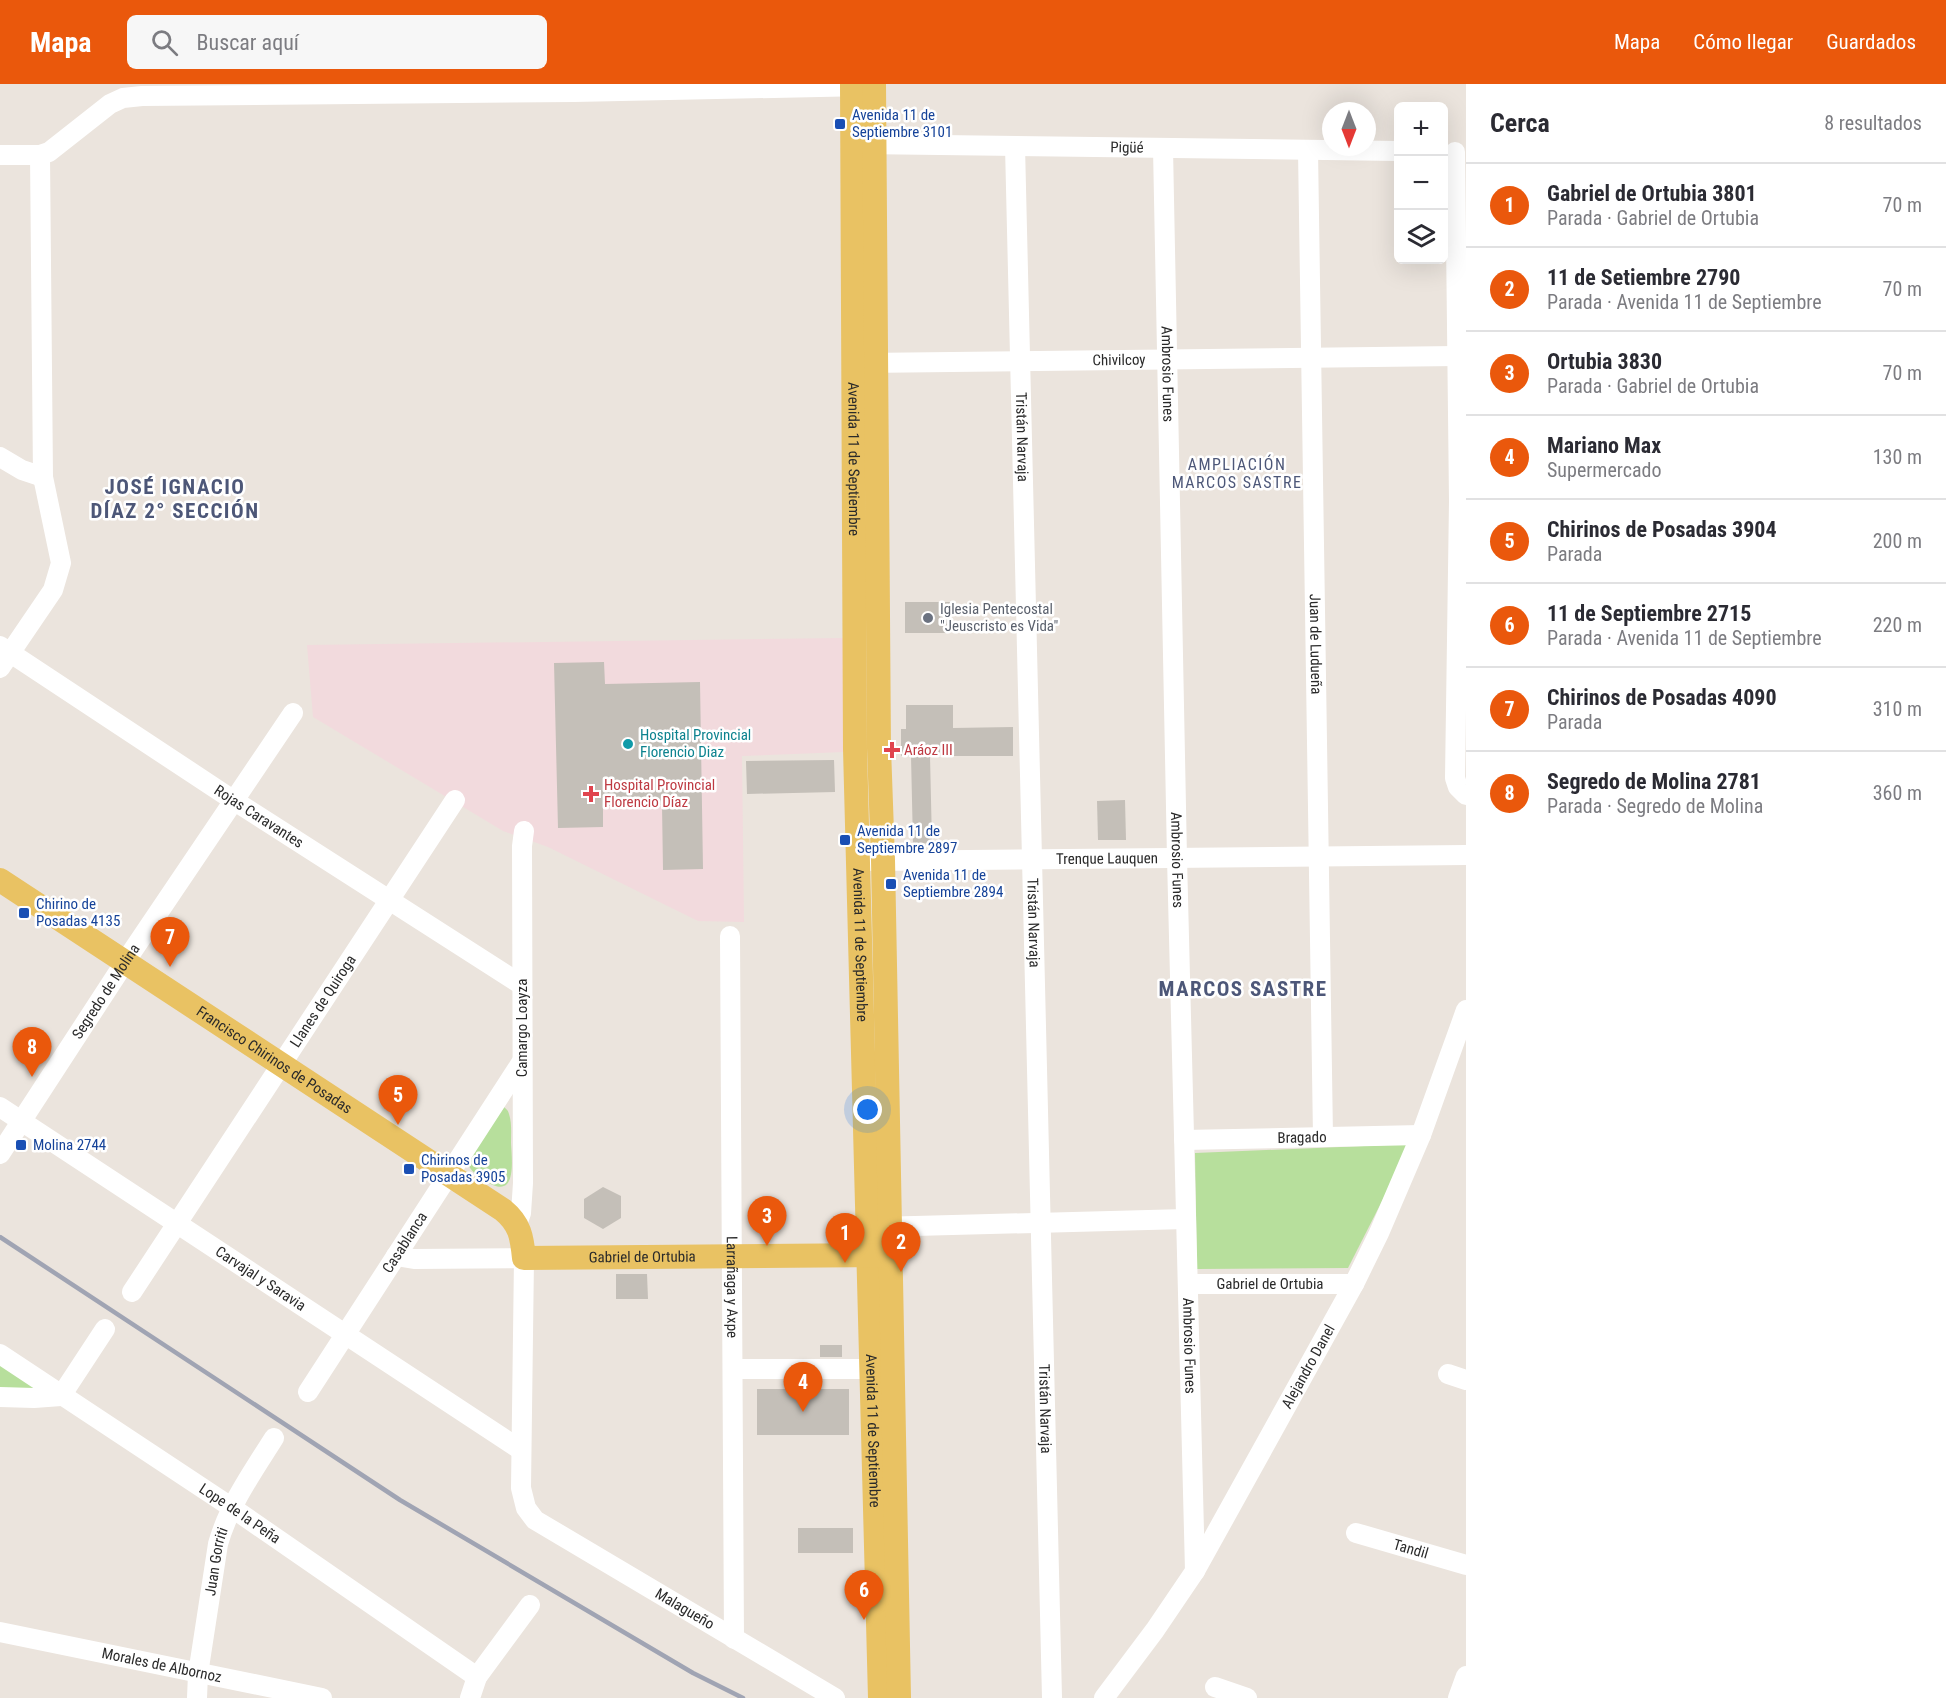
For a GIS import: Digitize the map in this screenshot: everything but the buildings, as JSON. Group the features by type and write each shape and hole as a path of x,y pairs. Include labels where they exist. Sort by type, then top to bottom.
{"main road":[{"name":"Avenida 11 de Septiembre","path":"863,85 865,363 855,734 858,861 879,1227 899,1698"},
{"name":"Avenida 11 de Septiembre","path":"865,363 883,860 879,1227"},
{"name":"Francisco Chirinos de Posadas","path":"0,880 503,1210 517,1224"},
{"path":"517,1224 522,1238 524,1258"},
{"name":"Avenida 11 de Septiembre","path":"880,1255 872,1369 880,1698"},
{"name":"Gabriel de Ortubia","path":"524,1258 880,1255"}],"street":[{"path":"0,155 40,155 49,152 110,104 122,91 142,96 262,89 863,85"},
{"name":"Pigüé","path":"864,144 1394,151"},
{"name":"Tristán Narvaja","path":"1015,146 1052,1698"},
{"name":"Ambrosio Funes","path":"1163,148 1177,858 1195,1571"},
{"name":"Juan de Ludueña","path":"1308,150 1323,1137"},
{"path":"1455,152 1461,304 1457,356 1462,501 1455,778 1458,787 1466,795"},
{"path":"3,656 53,590 61,563 43,477 40,155"},
{"name":"Chivilcoy","path":"865,363 1457,356"},
{"path":"0,457 22,470 43,477"},
{"name":"Rojas Caravantes","path":"3,656 234,800 522,986"},
{"name":"Segredo de Molina","path":"0,1154 125,962 293,712"},
{"name":"Llanes de Quiroga","path":"132,1292 455,800"},
{"name":"Camargo Loayza","path":"517,1224 521,1213 523,1191 521,1063 522,846 524,831"},
{"name":"Trenque Lauquen","path":"858,861 1466,855"},
{"name":"Larrañaga y Axpe","path":"730,936 734,1639"},
{"name":"Alejandro Danel","path":"1104,1698 1155,1630 1195,1571 1354,1284 1379,1233 1421,1135 1466,1010"},
{"name":"Casablanca","path":"308,1392 521,1063"},
{"name":"Carvajal y Saravia","path":"0,1107 521,1450"},
{"name":"Bragado","path":"1184,1140 1421,1135"},
{"path":"879,1227 1186,1219"},
{"name":"Gabriel de Ortubia","path":"396,1256 414,1259 524,1258"},
{"path":"521,1450 524,1258"},
{"name":"Gabriel de Ortubia","path":"1188,1284 1354,1284"},
{"path":"0,1397 61,1396 105,1329"},
{"name":"Lope de la Peña","path":"0,1354 231,1507 477,1677"},
{"path":"733,1369 872,1369"},
{"name":"Juan Gorriti","path":"197,1698 198,1674 218,1544 231,1507 273,1438"},
{"name":"Malagueño","path":"521,1450 523,1496 526,1508 535,1520 835,1698"},
{"name":"Tandil","path":"1356,1533 1466,1565"},
{"path":"470,1698 477,1677 530,1605"},
{"name":"Morales de Albornoz","path":"0,1632 322,1698"},
{"path":"1215,1688 1246,1698"}],"shaded area":[{"name":"Hospital Provincial Florencio Díaz","path":"843,638 844,752 742,756 744,922 698,921 548,847 503,831 313,717 307,645"}],"green space":[{"path":"504,1107 511,1121 512,1168 508,1183 496,1186 475,1173 467,1161"},
{"path":"1411,1144 1348,1268 1197,1269 1195,1153"},
{"path":"0,1358 53,1391 0,1391"}],"railway":[{"path":"0,1237 400,1500 693,1673 743,1698"}],"place":[{"name":"Avenida 11 de Septiembre 3101","path":"840,124"},
{"name":"Iglesia Pentecostal \"Jeuscristo es Vida\"","path":"928,618"},
{"name":"Hospital Provincial Florencio Diaz","path":"628,744"},
{"name":"Aráoz III","path":"892,750"},
{"name":"Hospital Provincial Florencio Díaz","path":"591,794"},
{"name":"Avenida 11 de Septiembre 2897","path":"845,840"},
{"name":"Avenida 11 de Septiembre 2894","path":"891,884"},
{"name":"Chirino de Posadas 4135","path":"24,913"},
{"name":"Chirinos de Posadas 4090","path":"170,967"},
{"name":"Segredo de Molina 2781","path":"32,1077"},
{"name":"Chirinos de Posadas 3904","path":"398,1125"},
{"name":"Molina 2744","path":"21,1145"},
{"name":"Chirinos de Posadas 3905","path":"409,1169"},
{"name":"Ortubia 3830","path":"767,1246"},
{"name":"Gabriel de Ortubia 3801","path":"845,1263"},
{"name":"11 de Setiembre 2790","path":"901,1272"},
{"name":"Mariano Max","path":"803,1412"},
{"name":"11 de Septiembre 2715","path":"864,1620"}],"district":[{"name":"AMPLIACIÓN MARCOS SASTRE","path":"1237,473"},
{"name":"JOSÉ IGNACIO DÍAZ 2° SECCIÓN","path":"175,499"},
{"name":"MARCOS SASTRE","path":"1243,989"}]}
